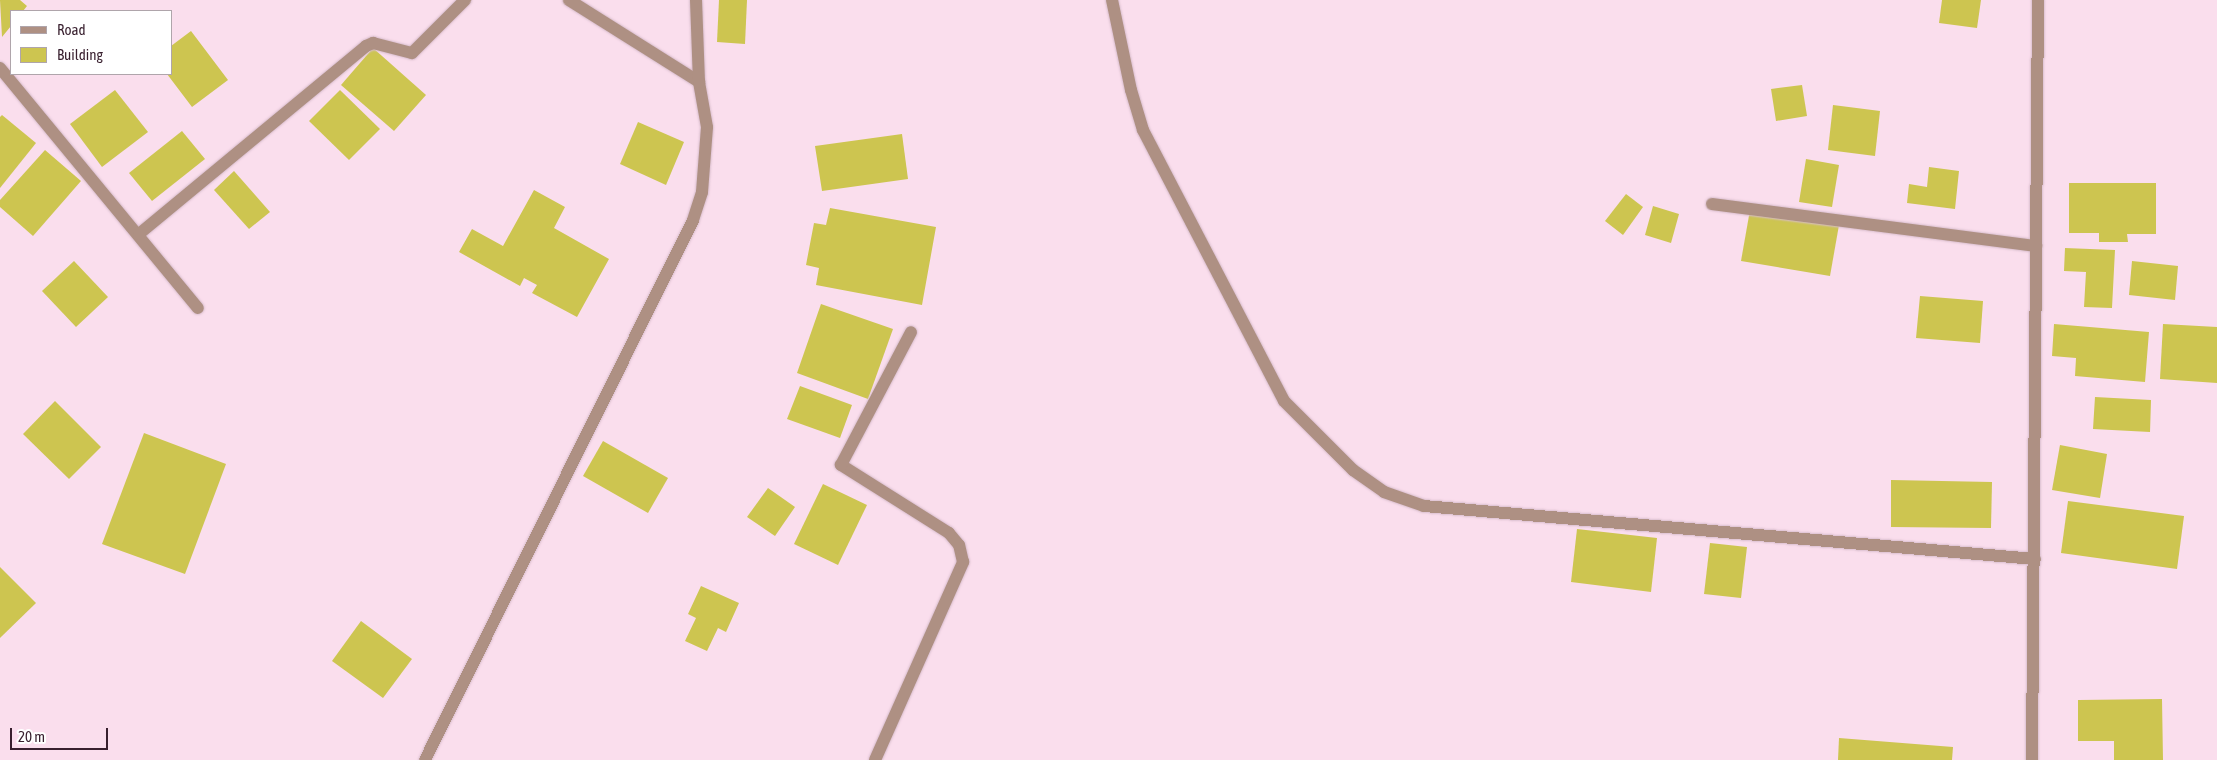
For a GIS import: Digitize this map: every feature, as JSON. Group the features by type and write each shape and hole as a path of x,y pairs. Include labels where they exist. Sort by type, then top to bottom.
{"street":[{"path":"139,234 366,46 373,43 412,53 465,0"},
{"path":"425,760 693,220 702,192 707,127 699,82 696,0"},
{"path":"1112,0 1131,90 1143,130 1284,401 1353,470 1384,492 1424,506 2035,559"},
{"path":"2032,760 2038,0"},
{"path":"571,1 699,82"},
{"path":"0,68 139,234 198,308"},
{"path":"1712,204 2036,246"},
{"path":"875,760 963,562 959,545 949,533 841,465 911,332"}],"building":[{"path":"0,0 20,0 27,6 24,10 10,10 10,27 2,37"},
{"path":"719,0 747,0 745,44 717,42"},
{"path":"1942,0 1981,0 1977,28 1939,23"},
{"path":"191,31 228,80 192,107 168,75 172,75 172,45"},
{"path":"373,48 426,95 394,131 341,85"},
{"path":"1802,85 1807,116 1776,121 1771,89"},
{"path":"115,90 148,132 102,167 70,124"},
{"path":"340,90 380,129 349,160 309,121"},
{"path":"1833,105 1880,111 1875,156 1828,150"},
{"path":"2,115 36,143 0,188 0,117"},
{"path":"638,122 684,142 666,185 620,164"},
{"path":"182,131 205,159 152,201 129,173"},
{"path":"902,134 908,179 822,191 815,146"},
{"path":"45,150 81,181 33,236 0,207 0,200"},
{"path":"1806,159 1839,165 1832,207 1799,202"},
{"path":"1929,167 1959,171 1955,209 1907,203 1909,184 1927,187"},
{"path":"234,171 270,212 249,229 214,190"},
{"path":"2069,183 2156,183 2156,234 2127,234 2128,242 2099,242 2099,233 2069,233"},
{"path":"534,190 565,207 554,228 609,259 577,317 532,293 537,285 524,278 520,286 459,252 472,229 503,246"},
{"path":"1626,194 1643,207 1623,235 1605,221"},
{"path":"1653,206 1679,214 1671,243 1645,235"},
{"path":"830,208 936,227 922,305 816,285 819,268 806,265 814,223 826,225"},
{"path":"1750,210 1839,225 1830,276 1741,261"},
{"path":"2065,248 2115,250 2112,308 2084,307 2086,272 2064,271"},
{"path":"74,261 108,297 76,327 42,291"},
{"path":"2132,261 2178,266 2175,300 2129,295"},
{"path":"1920,296 1983,301 1980,343 1916,338"},
{"path":"821,304 893,329 868,399 797,373"},
{"path":"2054,324 2149,332 2145,382 2075,376 2076,358 2052,356"},
{"path":"2163,324 2217,327 2217,383 2160,379"},
{"path":"800,386 852,405 840,438 787,419"},
{"path":"2095,397 2151,400 2150,432 2093,429"},
{"path":"55,401 101,447 69,479 23,434"},
{"path":"144,433 226,464 185,574 102,544"},
{"path":"603,441 668,478 648,513 583,476"},
{"path":"2060,445 2107,454 2100,498 2052,490"},
{"path":"1891,480 1992,482 1991,528 1891,527"},
{"path":"823,484 867,505 838,565 794,544"},
{"path":"768,488 795,507 775,536 747,517"},
{"path":"2068,501 2184,516 2177,569 2061,553"},
{"path":"1577,529 1657,538 1651,592 1571,582"},
{"path":"1710,543 1747,547 1741,598 1704,594"},
{"path":"0,567 36,603 0,638"},
{"path":"701,586 739,603 726,632 718,628 707,651 685,641 696,618 688,614"},
{"path":"361,621 412,659 383,698 332,661"},
{"path":"2162,699 2163,760 2114,760 2114,741 2078,741 2078,700"},
{"path":"1839,738 1953,747 1952,760 1838,760"}]}
